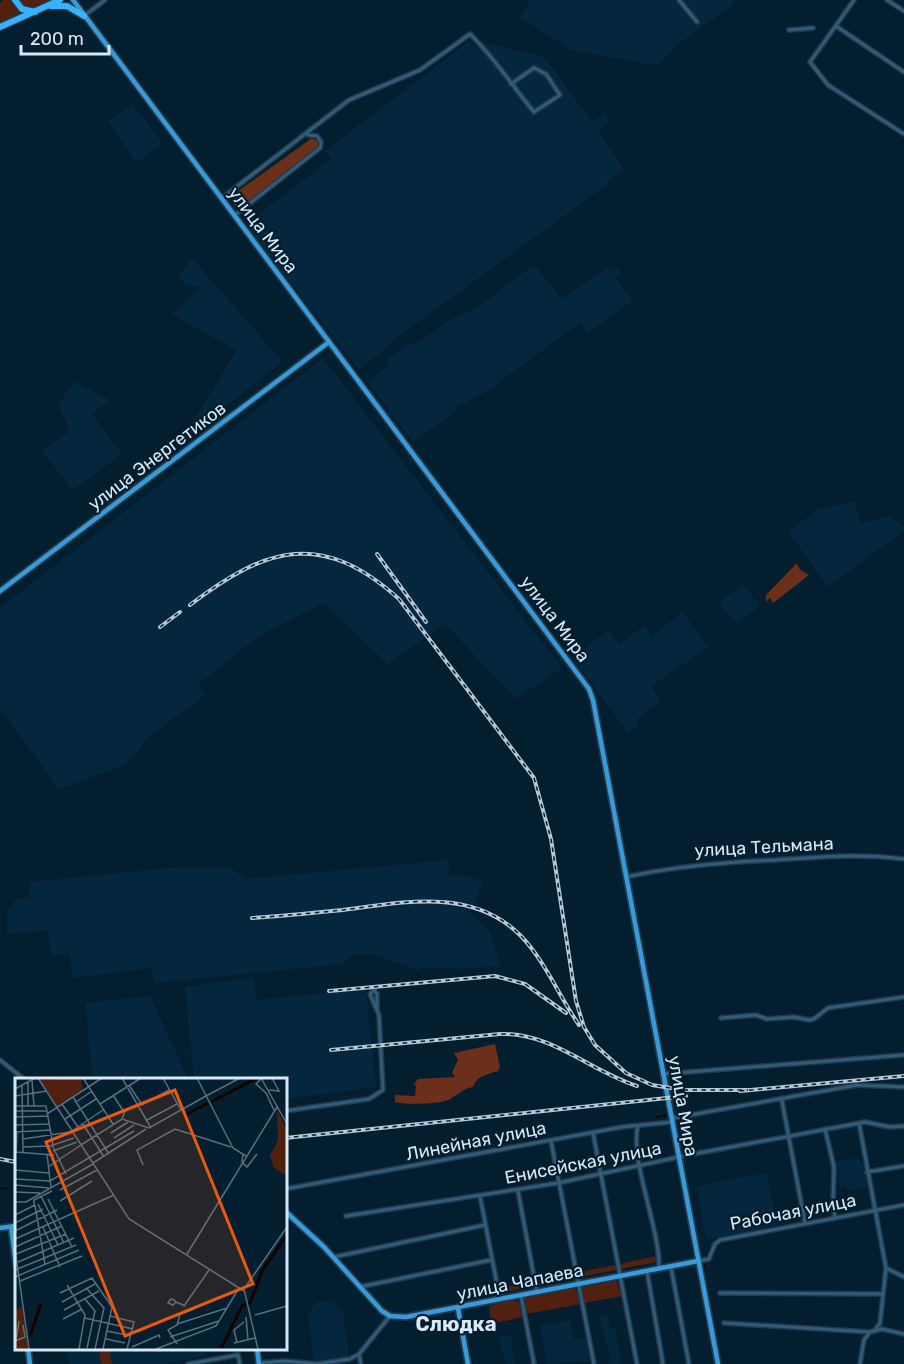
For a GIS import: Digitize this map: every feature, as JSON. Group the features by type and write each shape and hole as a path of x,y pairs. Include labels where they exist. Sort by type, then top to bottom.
{"highway":[{"path":"15,0 22,9 35,12"},
{"path":"0,27 60,0"},
{"path":"45,8 67,6 84,16"}],"main road":[{"name":"улица Мира","path":"74,0 586,684 593,700 718,1364"},
{"name":"улица Энергетиков","path":"0,591 329,342"},
{"path":"286,1212 334,1257 376,1306 390,1316"},
{"path":"0,1228 14,1226 15,1246"},
{"name":"улица Чапаева","path":"390,1316 406,1317 458,1308 698,1261"},
{"path":"458,1308 468,1364"},
{"path":"28,1349 30,1364"},
{"path":"257,1349 259,1364"}],"street":[{"path":"84,16 105,0"},
{"path":"680,0 697,22"},
{"path":"854,0 810,62 828,85 904,135"},
{"path":"887,0 904,11"},
{"path":"836,26 904,72"},
{"path":"789,30 813,28"},
{"path":"222,198 306,136 349,100 420,70 470,34 510,84 534,112 560,95 546,74 534,68 510,84"},
{"path":"235,215 320,148 321,142 318,136 306,136"},
{"name":"улица Тельмана","path":"625,877 683,865 722,862 859,855 904,859"},
{"path":"286,1111 369,1098 383,1090 377,994 374,990 370,994 377,1009"},
{"path":"721,1018 756,1015 767,1019 794,1017 808,1020 814,1019 828,1008 904,997"},
{"path":"663,1074 904,1055"},
{"path":"0,1060 23,1078"},
{"name":"Линейная улица","path":"286,1189 782,1101 857,1085 904,1087"},
{"path":"782,1101 805,1223"},
{"name":"Енисейская улица","path":"346,1216 558,1183 859,1123 867,1122 890,1127 904,1126"},
{"path":"859,1123 886,1268 880,1323 875,1330"},
{"path":"639,1126 636,1133 659,1269"},
{"path":"825,1129 834,1167 832,1203 835,1217"},
{"path":"593,1133 637,1364"},
{"path":"551,1141 594,1364"},
{"path":"867,1172 904,1166"},
{"path":"518,1190 537,1293"},
{"path":"480,1196 500,1300"},
{"name":"Рабочая улица","path":"698,1261 710,1260 715,1244 720,1240 904,1205"},
{"path":"334,1257 485,1225"},
{"name":"улица Чапаева","path":"359,1287 491,1260"},
{"path":"671,1267 689,1364"},
{"path":"886,1268 904,1277"},
{"path":"647,1272 663,1364"},
{"path":"886,1279 895,1273"},
{"path":"720,1293 883,1294"},
{"path":"520,1296 534,1364"},
{"path":"259,1364 285,1360 317,1364 350,1359 360,1354 390,1316"},
{"path":"724,1323 870,1332 875,1330 904,1334"},
{"path":"860,1364 864,1340 870,1332"},
{"path":"360,1354 361,1364"},
{"path":"188,1364 238,1355 240,1364"}],"shaded area":[{"path":"3,0 13,0 16,8 26,14 0,24 0,3"},
{"path":"18,0 54,0 31,8 23,7"},
{"path":"530,0 733,0 735,3 677,45 658,66 571,50 520,17"},
{"path":"469,41 478,49 484,43 540,55 552,67 592,122 605,113 611,121 598,131 624,169 607,182 608,184 392,341 388,347 359,370 246,224 331,159 325,151"},
{"path":"133,104 163,144 136,163 108,121"},
{"path":"312,138 318,141 319,147 243,206 235,207 230,197"},
{"path":"192,258 283,362 193,431 189,428 236,351 172,314 201,287 184,284 178,277"},
{"path":"536,267 562,299 606,268 610,272 617,268 621,273 615,278 633,300 588,333 580,323 489,390 456,408 457,411 413,442 367,381 389,366 385,361 410,342 413,346 450,320 481,305 525,271"},
{"path":"323,358 562,668 516,699 445,624 388,664 323,603 259,636 199,684 205,695 150,736 126,765 59,789 0,709 0,608"},
{"path":"74,381 110,400 92,414 122,454 73,490 42,451 70,431 58,405"},
{"path":"854,501 861,523 889,516 904,527 904,531 828,587 788,531 819,509"},
{"path":"797,563 800,570 809,575 773,603 770,598 766,602 766,595"},
{"path":"743,584 760,606 737,624 721,607 723,606 720,601"},
{"path":"683,612 708,648 651,686 660,701 636,720 639,725 628,733 572,657 609,630 619,644 644,626 652,636"},
{"path":"448,860 450,875 463,875 483,881 471,912 490,932 501,966 462,969 420,968 419,971 376,955 354,954 342,964 154,983 151,968 73,978 69,954 51,956 48,930 7,934 7,912 16,899 29,897 30,882 169,868 230,867 245,879"},
{"path":"254,978 256,1000 366,989 376,1087 286,1099 286,1078 194,1078 185,987"},
{"path":"150,996 188,1078 93,1078 85,1003"},
{"path":"495,1044 500,1067 498,1071 480,1078 473,1087 444,1101 413,1104 395,1102 395,1095 415,1096 416,1086 414,1084 418,1079 455,1077 452,1073 458,1060 454,1053"},
{"path":"857,1158 864,1164 868,1188 847,1191 846,1186 840,1187 836,1162"},
{"path":"767,1173 777,1225 706,1240 696,1186"},
{"path":"657,1256 658,1262 620,1269 619,1264"},
{"path":"616,1265 617,1270 580,1277 579,1272"},
{"path":"575,1273 576,1278 537,1286 536,1281"},
{"path":"533,1281 534,1286 501,1293 500,1288"},
{"path":"616,1281 622,1296 584,1303 583,1287"},
{"path":"575,1288 581,1304 526,1314 525,1298"},
{"path":"512,1300 519,1302 522,1317 491,1324 489,1306"},
{"path":"332,1301 343,1312 349,1357 314,1362 308,1315 316,1302"},
{"path":"607,1315 610,1328 615,1328 621,1364 608,1364 611,1360 599,1317"},
{"path":"570,1320 574,1339 585,1337 590,1361 547,1364 540,1326"},
{"path":"511,1335 515,1364 506,1364 498,1337"},
{"path":"67,1349 204,1349 205,1356 167,1364 69,1364"},
{"path":"109,1349 112,1364 101,1364 99,1352"}],"waterway":[{"path":"673,1114 686,1112"},
{"path":"656,1117 668,1115"},
{"path":"675,1121 682,1154"},
{"path":"683,1162 692,1211"},
{"path":"0,1189 8,1188"},
{"path":"692,1214 701,1258"},
{"path":"704,1265 704,1278"},
{"path":"712,1318 721,1364"}],"railway":[{"path":"190,605 244,569 270,559 294,554 319,555 345,563 371,577 399,599 534,778 551,839 576,1001 584,1027 595,1045 626,1073 652,1085 683,1090 748,1090"},
{"path":"377,554 426,622"},
{"path":"160,627 180,612"},
{"path":"252,918 413,902 460,904 482,910 502,920 530,946 579,1025"},
{"path":"329,991 495,976 525,984 566,1013"},
{"path":"331,1050 500,1034 519,1035 553,1046 637,1086"},
{"path":"740,1091 904,1076"},
{"path":"286,1138 686,1096"},
{"path":"0,1159 15,1162"}],"district":[{"name":"Слюдка","path":"456,1324"}]}
